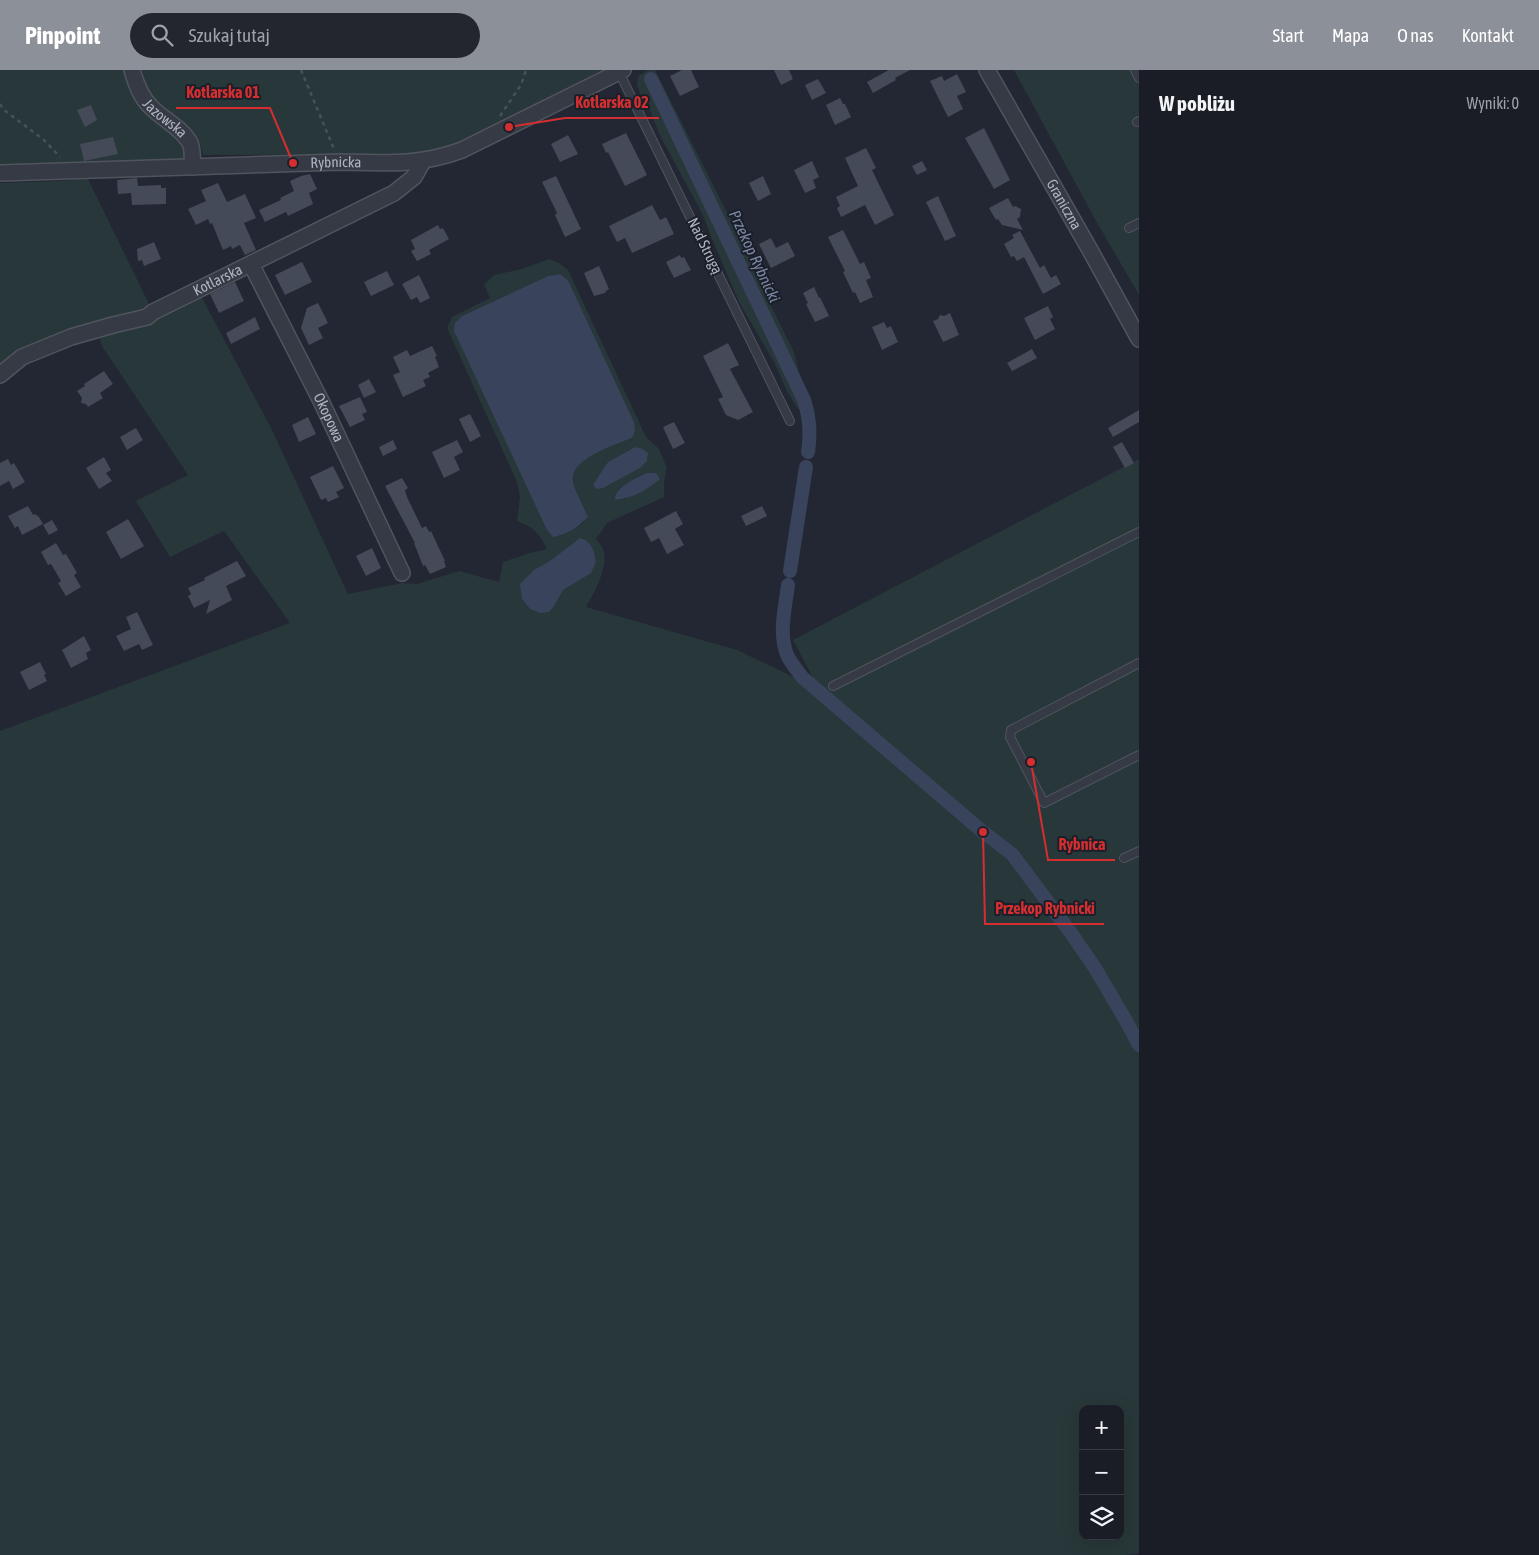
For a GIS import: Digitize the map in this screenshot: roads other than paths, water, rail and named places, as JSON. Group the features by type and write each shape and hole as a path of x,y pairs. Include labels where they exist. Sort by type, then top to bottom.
{"street":[{"name":"Jazowska","path":"132,70 144,100 153,110 182,133 190,144 193,167"},
{"name":"Graniczna","path":"987,70 1138,336"},
{"name":"Rybnicka","path":"0,173 423,161 444,157 462,150 621,71"},
{"name":"Kotlarska","path":"0,375 22,357 71,337 147,317 153,312 394,193 414,177 423,161"},
{"name":"Okopowa","path":"251,264 322,403 402,573"}],"lane":[{"path":"1135,70 1139,78"},
{"name":"Nad Strugą","path":"621,71 790,422"},
{"path":"1129,228 1139,223"},
{"path":"833,686 1139,532"},
{"path":"1139,663 1011,730 1010,737 1044,803 1139,755"},
{"path":"1124,858 1139,851"}],"water":[{"path":"560,274 568,280 634,422 635,431 632,438 595,454 579,466 574,473 573,481 588,517 572,530 553,537 547,530 454,331 455,323 462,316 548,276"},
{"path":"635,447 643,449 648,453 647,461 640,468 603,488 597,489 593,485 608,462"},
{"path":"646,473 656,473 660,479 639,493 615,500 618,491 622,487"},
{"path":"580,538 587,541 593,550 596,562 591,573 563,590 549,612 541,613 530,609 522,599 520,584 534,570 550,561"}],"waterway":[{"name":"Przekop Rybnicki","path":"651,79 804,400 808,413 808,452"},
{"name":"Przekop Rybnicki","path":"790,571 806,467"},
{"name":"Przekop Rybnicki","path":"788,585 783,622 783,640 788,657 802,677 983,832 1012,854 1095,968 1139,1045"}],"place":[{"name":"Kotlarska 02","path":"509,127"},
{"name":"Kotlarska 01","path":"293,163"},
{"name":"Rybnica","path":"1031,762"},
{"name":"Przekop Rybnicki","path":"983,832"}]}
